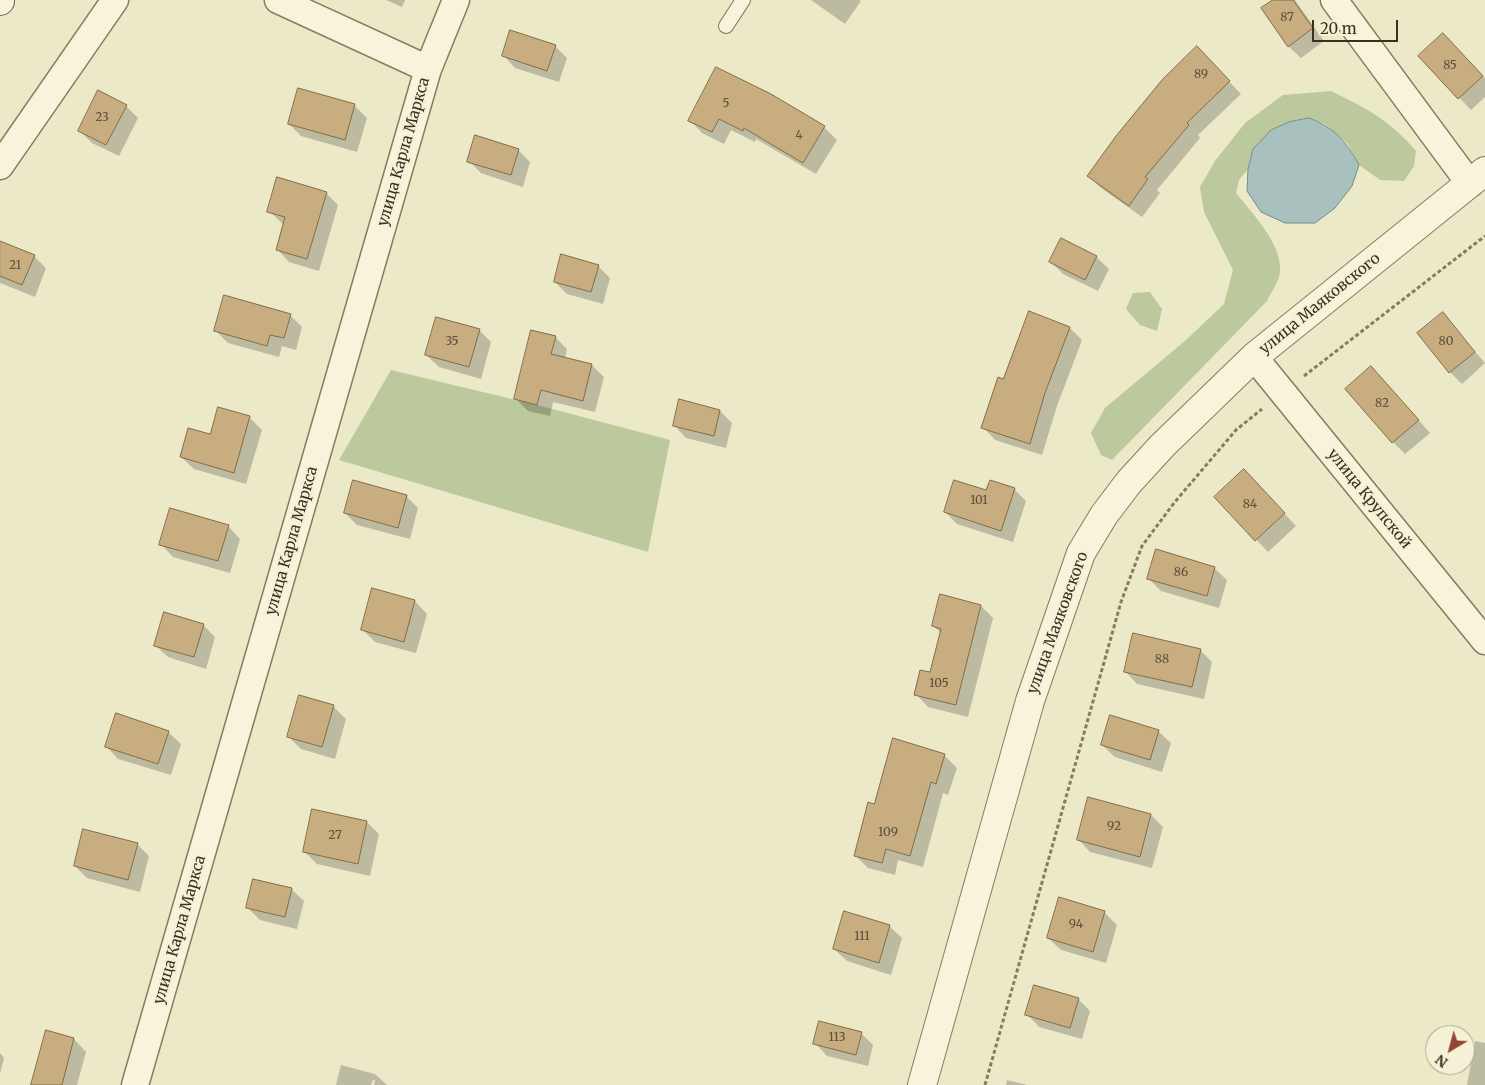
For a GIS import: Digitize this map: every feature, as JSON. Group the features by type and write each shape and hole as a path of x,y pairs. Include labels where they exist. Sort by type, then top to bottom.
{"street":[{"path":"0,166 115,0"},
{"path":"278,0 428,69"},
{"name":"улица Карла Маркса","path":"135,1085 428,69 456,0"},
{"path":"1334,0 1478,178"},
{"name":"улица Маяковского","path":"922,1085 1030,701 1081,553 1104,515 1129,482 1202,405 1254,357 1478,178"},
{"name":"улица Крупской","path":"1254,357 1485,641"}],"lane":[{"path":"726,26 743,0"}],"path":[{"path":"985,1085 1121,602 1142,546 1174,503 1236,430 1485,236"}],"green space":[{"path":"1331,91 1366,109 1397,131 1416,151 1414,166 1404,181 1380,180 1359,165 1348,144 1325,124 1309,118 1289,122 1271,130 1253,149 1248,169 1239,180 1236,193 1258,220 1277,251 1280,272 1275,287 1267,301 1112,460 1101,455 1091,433 1105,408 1186,340 1224,304 1233,270 1204,212 1200,187 1215,161 1245,123 1283,95"},
{"path":"1150,292 1162,309 1157,331 1140,325 1126,309 1133,293"},
{"path":"391,370 537,405 670,440 648,552 339,460"}],"water":[{"path":"1309,118 1326,126 1339,136 1359,165 1352,186 1335,208 1315,223 1285,223 1261,212 1247,191 1248,169 1253,149 1271,130 1289,122"}],"building":[{"path":"1273,0 1293,0 1313,28 1288,47 1261,8"},
{"path":"510,30 556,45 547,71 502,56"},
{"path":"1443,33 1483,76 1458,99 1418,56"},
{"path":"1197,46 1230,81 1187,123 1189,125 1145,177 1148,179 1129,206 1087,176 1116,136 1162,80"},
{"path":"716,67 771,94 825,126 803,163 744,128 743,131 719,119 712,132 688,121"},
{"path":"298,88 355,104 345,140 288,124"},
{"path":"98,90 127,105 106,145 78,131"},
{"path":"475,135 519,149 511,175 467,162"},
{"path":"277,177 327,192 307,259 276,250 285,217 267,212"},
{"path":"1061,238 1097,256 1085,280 1049,262"},
{"path":"0,241 35,255 22,285 0,276"},
{"path":"561,254 599,265 591,292 554,282"},
{"path":"224,295 291,314 284,338 270,335 267,346 214,331"},
{"path":"1029,311 1070,327 1045,393 1030,444 981,428 998,377 1003,379"},
{"path":"1443,312 1475,352 1449,373 1417,333"},
{"path":"436,317 480,329 469,367 425,355"},
{"path":"531,330 556,336 551,354 592,364 583,401 541,390 537,405 514,399"},
{"path":"1371,366 1419,420 1392,443 1345,389"},
{"path":"679,399 720,410 714,436 673,426"},
{"path":"218,407 250,416 234,473 180,457 188,428 210,434"},
{"path":"1244,469 1285,513 1255,541 1214,497"},
{"path":"353,480 407,495 398,528 344,513"},
{"path":"954,480 986,490 990,480 1015,488 1001,531 944,512"},
{"path":"170,508 229,525 218,561 159,545"},
{"path":"1156,549 1215,567 1207,596 1147,579"},
{"path":"372,588 415,600 404,642 361,630"},
{"path":"940,594 981,605 956,705 914,695 920,670 930,672 941,629 932,626"},
{"path":"164,612 204,624 194,657 154,646"},
{"path":"1133,633 1201,649 1192,687 1124,672"},
{"path":"299,695 334,705 322,747 287,737"},
{"path":"116,713 169,731 158,764 105,747"},
{"path":"1110,715 1159,730 1150,760 1101,745"},
{"path":"893,738 945,754 936,784 931,782 910,856 886,849 882,863 854,856 868,802 874,804"},
{"path":"1088,797 1151,814 1140,857 1077,840"},
{"path":"312,809 367,821 358,864 303,852"},
{"path":"83,829 138,843 128,880 74,866"},
{"path":"253,879 292,888 285,917 246,908"},
{"path":"1059,897 1105,911 1093,952 1047,938"},
{"path":"844,911 890,925 879,963 833,949"},
{"path":"1034,985 1079,998 1070,1028 1025,1015"},
{"path":"819,1021 862,1032 856,1055 813,1044"},
{"path":"46,1030 74,1038 62,1085 31,1085"}]}
